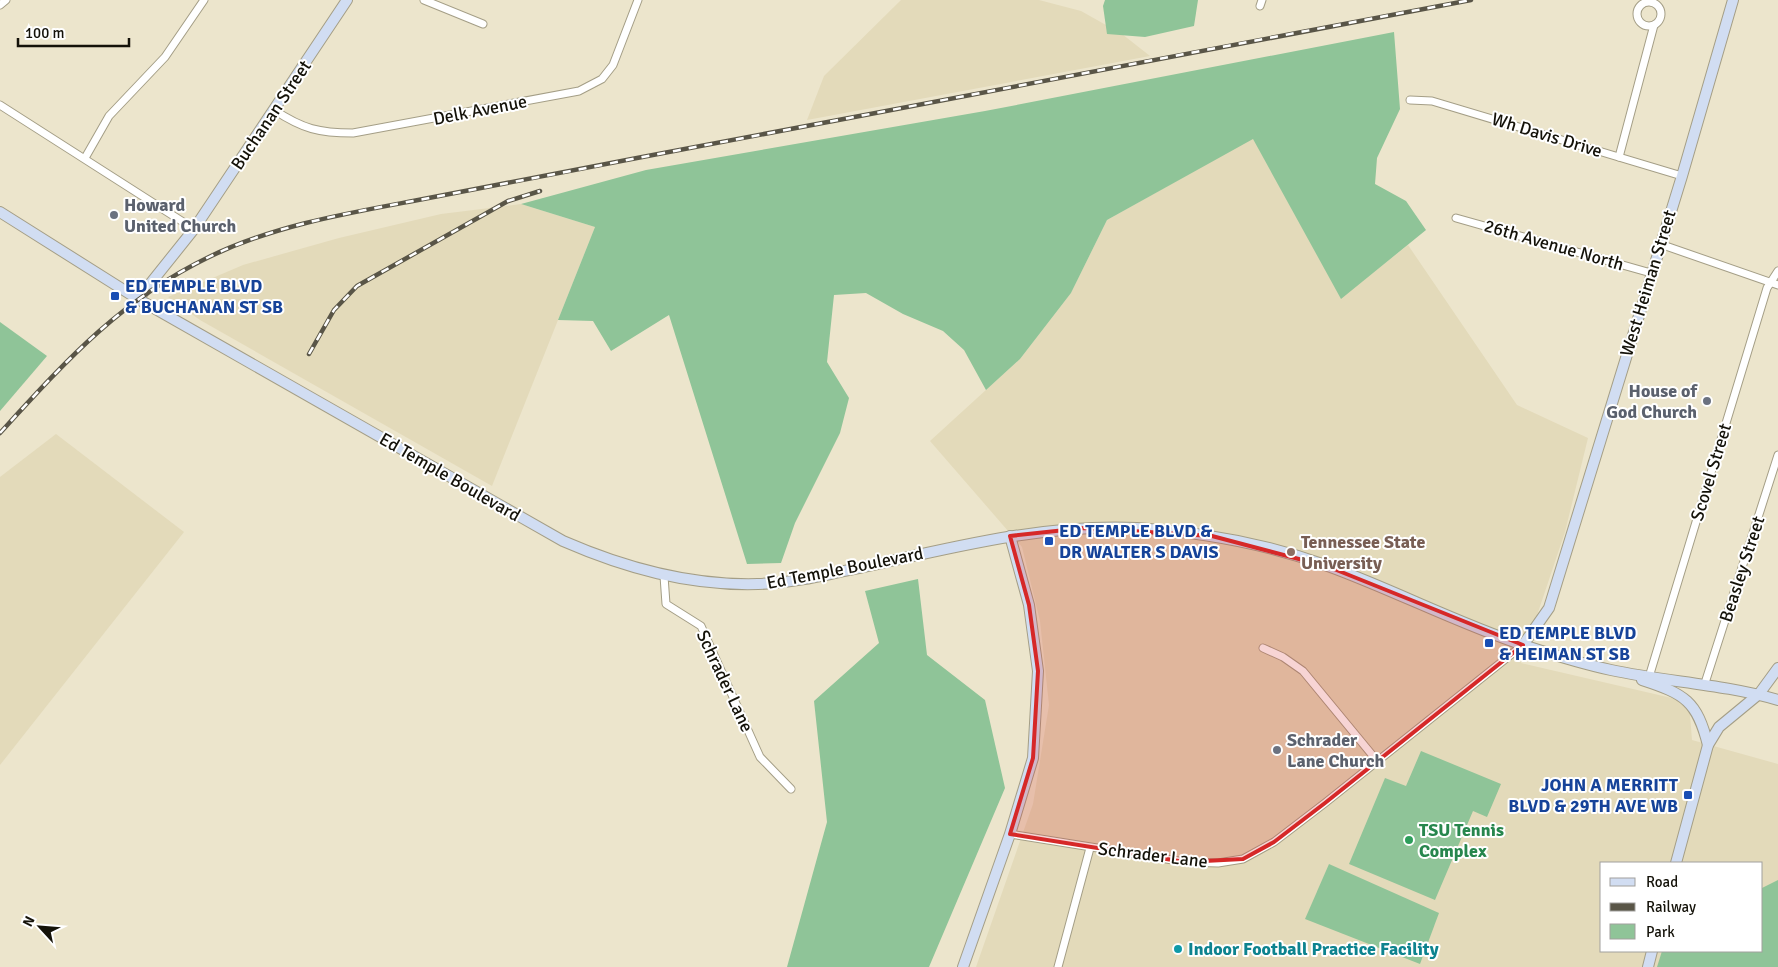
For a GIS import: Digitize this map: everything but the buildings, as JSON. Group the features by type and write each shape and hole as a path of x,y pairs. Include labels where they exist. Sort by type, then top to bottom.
{"main road":[{"name":"Buchanan Street","path":"138,299 194,229 348,0"},
{"name":"West Heiman Street","path":"1523,645 1549,608 1682,176 1733,0"},
{"name":"Ed Temple Boulevard","path":"0,212 138,299 563,541 601,558 664,576 700,582 758,584 799,580 1010,536 1084,528 1138,528 1244,542 1329,567 1523,645 1608,670 1705,684 1758,694 1778,700"},
{"path":"963,967 1010,834 1033,758 1038,671 1029,605 1010,536"},
{"path":"1676,862 1708,745 1719,726 1758,694 1778,668"},
{"path":"1608,670 1684,697 1694,708 1702,723 1708,745"},
{"path":"1648,967 1652,952"}],"street":[{"path":"0,5 6,0"},
{"path":"84,158 109,116 165,57 204,0"},
{"path":"424,0 484,24"},
{"name":"Delk Avenue","path":"274,110 297,125 322,133 353,133 579,91 602,79 613,65 638,0"},
{"path":"1619,157 1654,25"},
{"name":"Wh Davis Drive","path":"1410,100 1432,102 1682,176"},
{"path":"0,105 194,229"},
{"name":"26th Avenue North","path":"1456,218 1651,273"},
{"path":"1660,244 1778,285"},
{"name":"Scovel Street","path":"1649,677 1769,283 1778,271"},
{"name":"Beasley Street","path":"1705,684 1778,455"},
{"name":"Schrader Lane","path":"664,576 666,604 701,626 760,757 791,789"},
{"name":"Schrader Lane","path":"1010,834 1090,848 1199,863 1218,863 1243,859 1274,842 1378,762 1523,645"},
{"path":"1263,648 1283,657 1303,671 1378,762"},
{"path":"1058,967 1090,848"}],"highlighted area":[{"path":"1084,528 1212,536 1329,567 1523,645 1274,842 1243,859 1185,862 1010,834 1033,758 1038,671 1029,605 1010,536"}],"shaded area":[{"path":"901,0 1039,0 1081,11 1122,34 1150,56 807,120 824,76"},
{"name":"Tennessee State University","path":"1253,138 1341,298 1408,245 1517,405 1588,438 1565,532 1521,663 1689,702 1692,740 1778,764 1778,967 976,967 1033,804 1049,705 1040,621 1022,547 930,441 1020,359 1071,293 1107,220"},
{"path":"521,204 595,227 492,486 200,320 168,297 243,265 339,238 441,214"},
{"path":"56,434 184,532 0,765 0,477"}],"green space":[{"path":"1105,0 1198,0 1194,26 1145,37 1107,34 1103,6"},
{"path":"1394,32 1400,109 1377,158 1375,184 1406,201 1426,230 1341,299 1253,139 1107,220 1071,293 1020,359 986,390 964,350 943,331 903,314 866,293 834,295 827,362 849,398 840,433 795,523 781,563 747,564 669,315 611,351 593,321 558,320 595,227 521,204 646,170 985,111"},
{"path":"0,322 47,356 0,411"},
{"path":"918,579 927,655 985,700 1005,788 929,967 787,967 827,822 814,701 879,643 865,591"},
{"name":"TSU Tennis Complex","path":"1421,751 1501,784 1487,817 1473,811 1435,900 1349,864 1385,778 1406,786"},
{"path":"1329,864 1439,913 1420,964 1305,919"},
{"path":"1778,880 1778,967 1657,967 1662,952 1763,952 1763,888"}],"railway":[{"path":"0,433 71,357 121,313 148,293 177,274 209,257 233,246 283,229 361,211 1471,0"},
{"path":"309,354 334,310 357,286 508,201 540,191"}],"place":[{"name":"Howard United Church","path":"114,215"},
{"name":"ED TEMPLE BLVD & BUCHANAN ST SB","path":"115,296"},
{"name":"House of God Church","path":"1707,401"},
{"name":"ED TEMPLE BLVD & DR WALTER S DAVIS","path":"1049,541"},
{"name":"Tennessee State University","path":"1291,552"},
{"name":"ED TEMPLE BLVD & HEIMAN ST SB","path":"1489,643"},
{"name":"Schrader Lane Church","path":"1277,750"},
{"name":"JOHN A MERRITT BLVD & 29TH AVE WB","path":"1688,795"},
{"name":"TSU Tennis Complex","path":"1409,840"},
{"name":"Indoor Football Practice Facility","path":"1178,949"}]}
